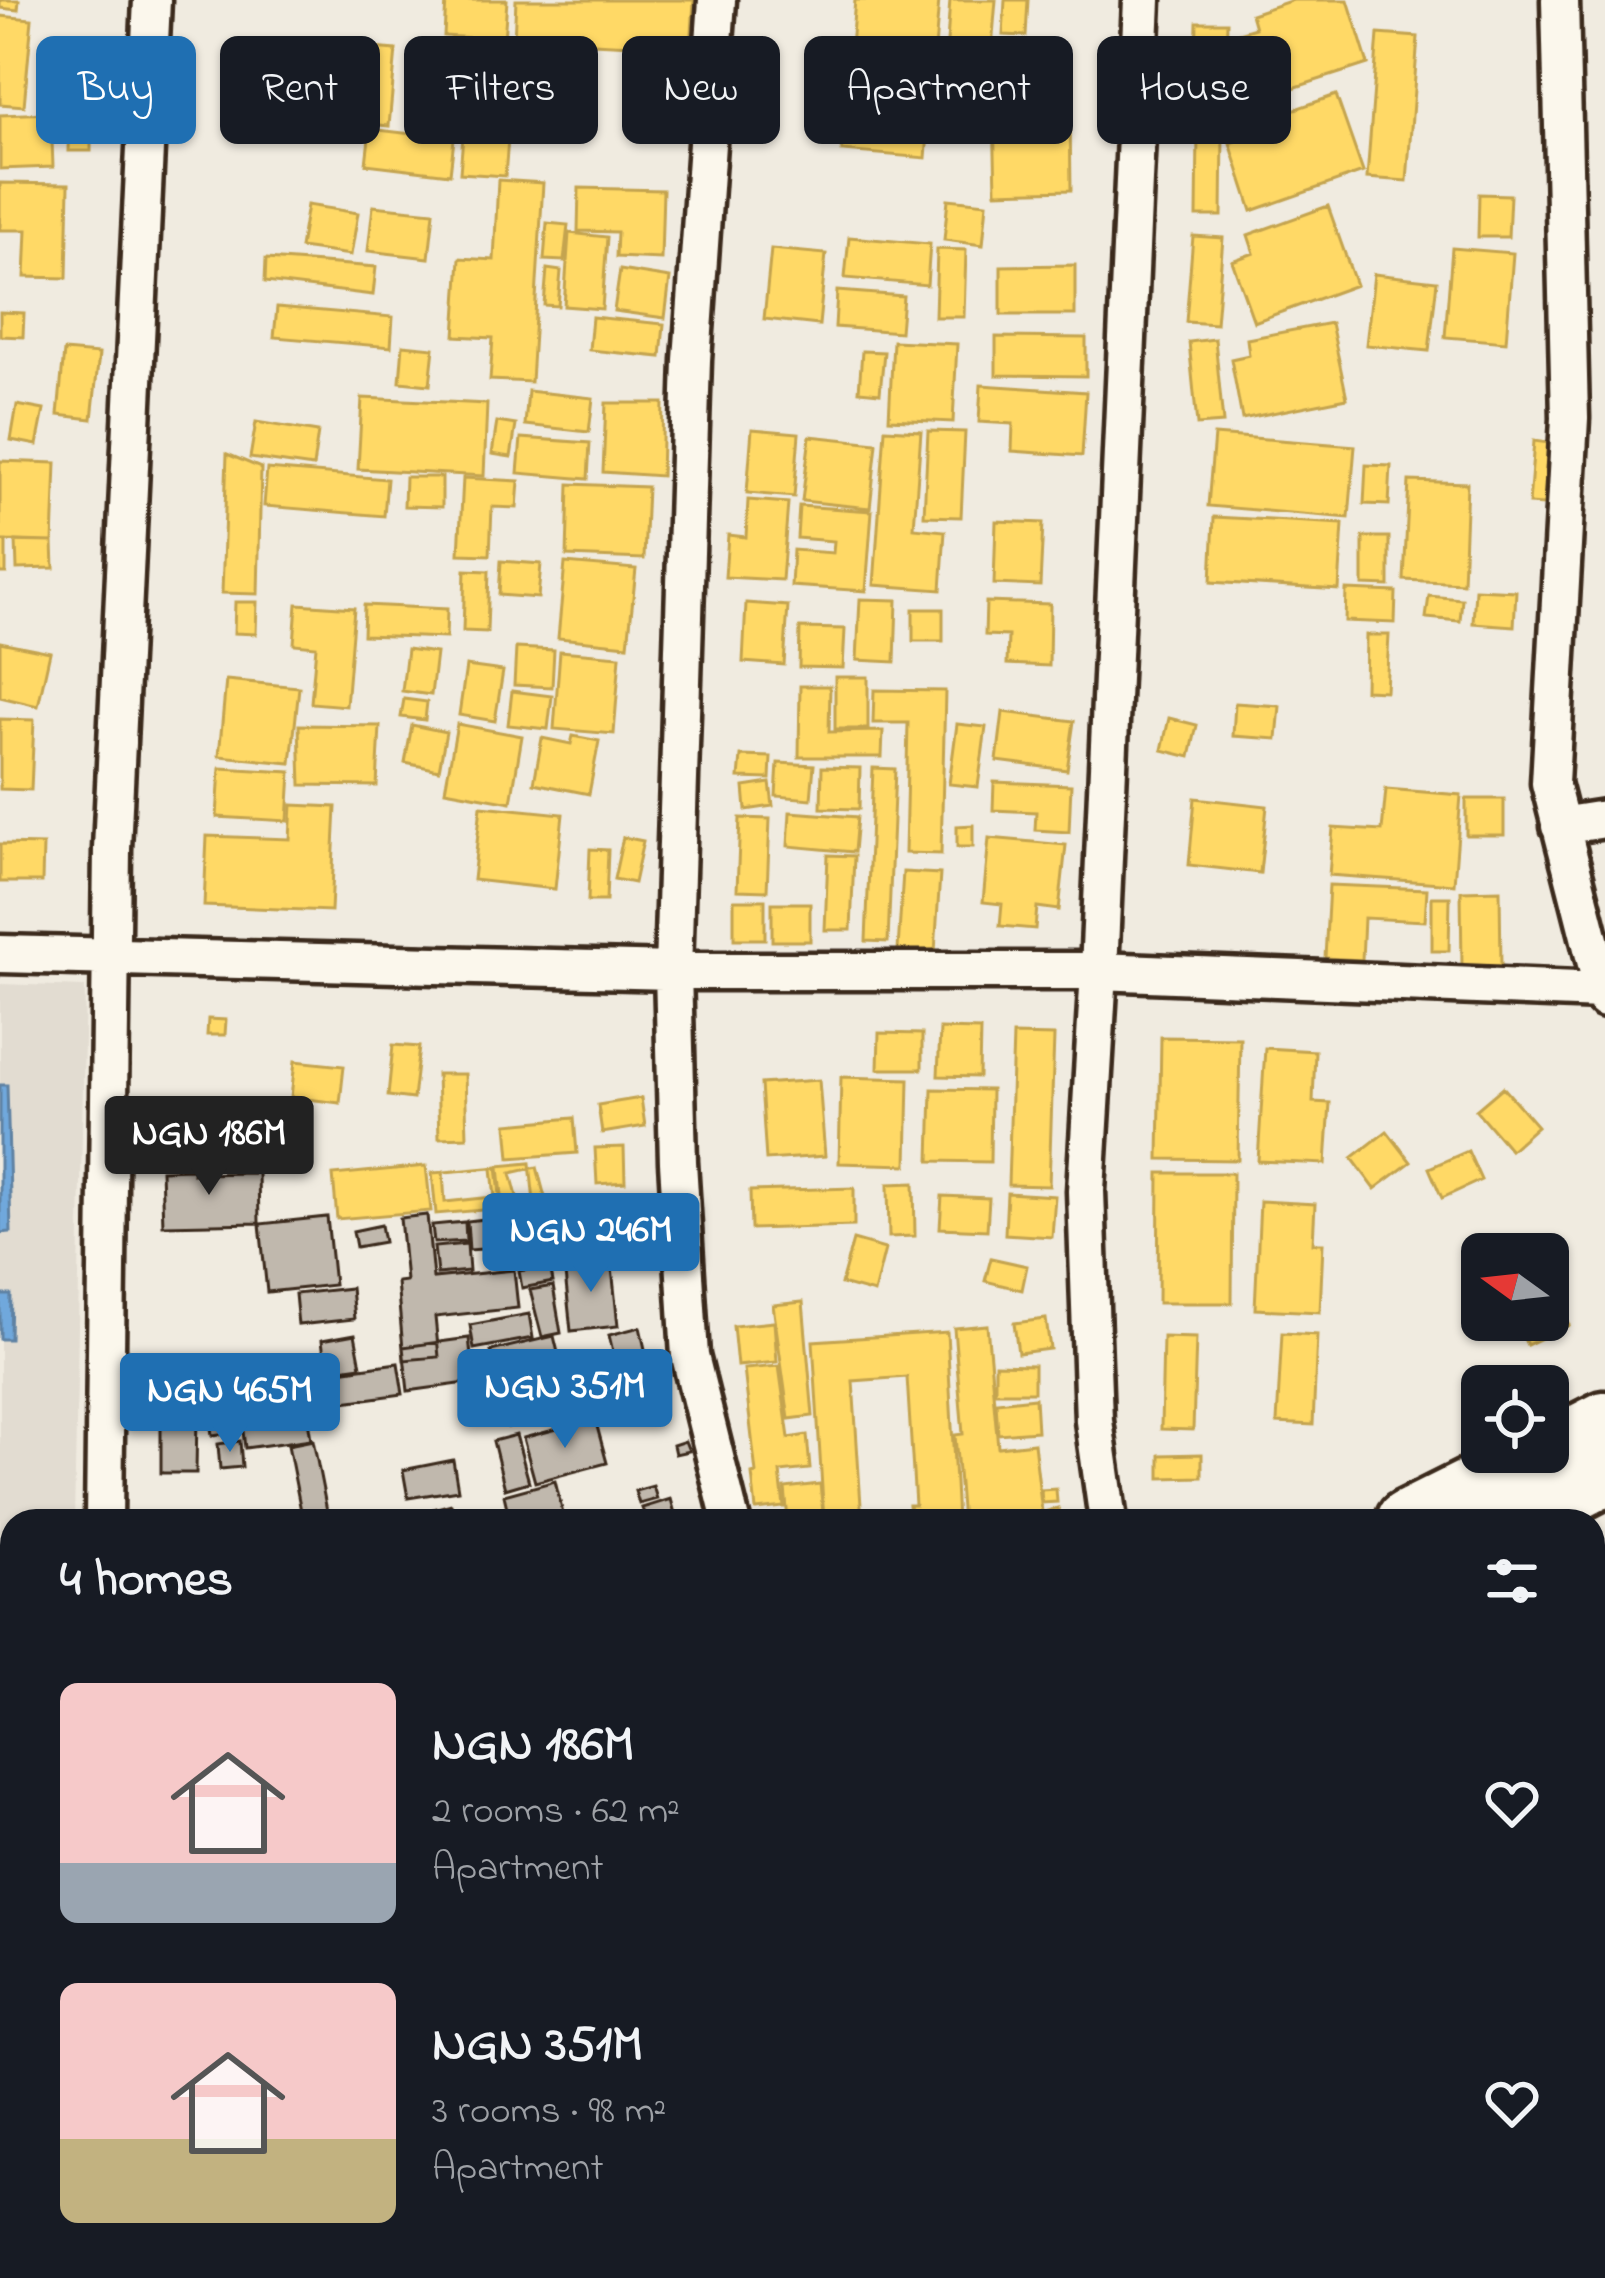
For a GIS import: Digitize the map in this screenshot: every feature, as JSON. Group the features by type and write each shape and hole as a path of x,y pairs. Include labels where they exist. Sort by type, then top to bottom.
{"highway":[{"path":"1569,1440 1605,1422"},
{"path":"1431,1509 1502,1473"},
{"path":"1540,1509 1605,1475"}],"street":[{"path":"104,1509 113,825 152,0"},
{"path":"717,0 692,360 673,971 690,1356 728,1509"},
{"path":"1106,1509 1094,1421 1086,1191 1142,0"},
{"path":"0,954 673,971 1099,971 1603,995 1550,783 1570,418 1560,0"},
{"path":"1560,826 1605,819"}],"shaded area":[{"path":"0,984 85,987 74,1509 0,1509"}],"building: Homes":[{"path":"0,0 19,0 18,10 0,8"},
{"path":"446,0 507,0 504,36 444,36"},
{"path":"516,0 694,0 692,36 622,36 622,44 598,43 598,36 514,36"},
{"path":"855,0 939,0 936,36 852,36"},
{"path":"950,0 996,0 993,36 947,36"},
{"path":"1005,0 1028,0 1026,36 1003,35"},
{"path":"1293,0 1348,0 1368,64 1291,89 1291,36 1236,36 1255,28 1251,14"},
{"path":"0,16 32,19 24,106 0,104"},
{"path":"1197,22 1227,22 1227,36 1197,36"},
{"path":"1378,34 1418,37 1407,181 1367,178"},
{"path":"380,49 396,50 389,126 380,125"},
{"path":"1336,95 1363,172 1252,211 1230,144 1291,144 1291,111"},
{"path":"36,114 36,144 52,144 53,167 0,169 0,115"},
{"path":"380,130 404,133 404,144 453,144 450,174 366,164 368,144 380,144"},
{"path":"69,144 91,144 91,151 69,151"},
{"path":"462,144 508,144 505,176 460,173"},
{"path":"843,144 927,144 926,158 842,151"},
{"path":"995,144 1070,144 1071,190 996,192"},
{"path":"1198,144 1223,144 1222,216 1197,216"},
{"path":"498,180 543,183 531,382 490,380 493,338 455,336 460,258 494,260"},
{"path":"0,183 69,184 67,278 25,277 27,230 0,230"},
{"path":"579,188 663,190 661,259 616,257 617,232 578,231"},
{"path":"1479,194 1510,195 1508,237 1478,237"},
{"path":"948,199 987,203 983,245 944,240"},
{"path":"307,205 358,213 351,255 300,248"},
{"path":"373,206 434,212 429,258 368,251"},
{"path":"1328,206 1356,285 1254,322 1232,261 1254,253 1248,235"},
{"path":"547,223 568,225 564,261 544,260"},
{"path":"569,233 607,237 602,309 564,306"},
{"path":"1193,236 1223,238 1216,324 1186,322"},
{"path":"849,237 930,244 927,285 845,278"},
{"path":"1452,248 1513,253 1506,342 1445,337"},
{"path":"771,249 826,254 819,325 764,319"},
{"path":"937,249 966,250 964,317 935,317"},
{"path":"266,259 376,267 373,295 265,282"},
{"path":"1075,265 1075,315 1001,315 1001,266"},
{"path":"547,269 561,271 558,306 544,305"},
{"path":"620,270 670,278 665,318 614,311"},
{"path":"1374,274 1437,281 1429,351 1366,345"},
{"path":"837,291 903,296 900,332 835,327"},
{"path":"277,307 393,317 391,347 274,337"},
{"path":"0,312 24,313 23,337 0,336"},
{"path":"592,317 664,324 661,357 589,350"},
{"path":"1331,323 1347,398 1242,419 1231,359 1249,355 1247,339"},
{"path":"996,337 1086,338 1086,376 996,375"},
{"path":"1215,339 1223,423 1197,425 1189,342"},
{"path":"893,341 957,344 953,422 889,419"},
{"path":"403,345 434,348 430,385 400,382"},
{"path":"64,351 99,354 92,419 58,415"},
{"path":"862,351 884,352 880,393 859,391"},
{"path":"981,385 1086,392 1082,456 1012,451 1013,424 979,422"},
{"path":"528,391 593,398 589,432 525,425"},
{"path":"362,398 487,404 484,476 358,469"},
{"path":"606,403 663,403 661,476 603,472"},
{"path":"17,405 44,410 37,445 11,440"},
{"path":"256,422 318,432 313,467 250,458"},
{"path":"497,422 516,425 511,457 492,454"},
{"path":"752,429 799,433 794,497 747,493"},
{"path":"885,429 921,431 914,528 945,531 941,590 874,585"},
{"path":"928,431 965,432 961,517 924,516"},
{"path":"1214,435 1355,446 1349,518 1208,506"},
{"path":"810,436 877,443 870,508 802,501"},
{"path":"521,438 590,443 588,479 518,473"},
{"path":"1534,441 1549,443 1544,505 1529,504"},
{"path":"227,454 261,468 258,594 222,593"},
{"path":"0,461 56,463 53,542 0,541"},
{"path":"1366,465 1391,466 1389,505 1364,504"},
{"path":"267,469 387,479 384,516 264,506"},
{"path":"405,477 442,477 442,507 404,506"},
{"path":"463,478 519,481 517,508 492,507 490,555 459,554"},
{"path":"1409,481 1467,483 1463,583 1404,580"},
{"path":"569,484 647,487 644,559 567,556"},
{"path":"748,500 788,503 782,580 725,577 728,535 746,537"},
{"path":"799,506 872,511 866,591 791,586 793,550 833,553 834,541 797,538"},
{"path":"1214,517 1343,524 1339,590 1211,582"},
{"path":"996,521 1043,523 1040,586 994,584"},
{"path":"1363,537 1389,537 1389,586 1363,585"},
{"path":"0,541 6,541 6,573 0,573"},
{"path":"16,541 53,542 54,568 17,569"},
{"path":"501,561 541,564 538,598 499,595"},
{"path":"565,563 636,569 628,645 558,638"},
{"path":"465,570 489,571 487,632 463,631"},
{"path":"1475,589 1516,591 1514,626 1473,623"},
{"path":"1346,590 1396,592 1395,623 1345,621"},
{"path":"1429,596 1462,599 1460,621 1426,618"},
{"path":"860,599 897,600 895,662 857,660"},
{"path":"235,602 257,602 256,634 234,633"},
{"path":"986,602 1050,604 1049,666 1007,664 1008,636 985,635"},
{"path":"746,603 788,606 784,665 743,662"},
{"path":"297,604 354,608 346,706 311,703 316,646 294,644"},
{"path":"364,605 447,609 446,638 363,635"},
{"path":"913,609 943,609 943,641 913,641"},
{"path":"800,628 845,629 843,668 799,667"},
{"path":"1366,635 1389,635 1386,691 1365,690"},
{"path":"0,642 50,652 38,706 0,697"},
{"path":"516,648 554,650 552,687 514,685"},
{"path":"407,649 436,653 431,695 402,691"},
{"path":"560,651 620,656 614,734 554,729"},
{"path":"466,666 503,671 495,721 459,715"},
{"path":"835,677 868,677 868,729 835,729"},
{"path":"226,680 299,687 291,763 219,756"},
{"path":"800,686 830,686 829,732 883,731 882,757 799,757"},
{"path":"874,690 945,691 941,854 905,853 908,723 873,723"},
{"path":"512,691 552,696 548,729 508,725"},
{"path":"404,699 427,702 425,720 401,717"},
{"path":"1235,703 1280,706 1277,739 1233,736"},
{"path":"1003,712 1074,721 1067,770 997,761"},
{"path":"1169,718 1197,725 1190,757 1162,750"},
{"path":"0,719 34,720 31,790 0,789"},
{"path":"457,724 522,736 511,802 445,790"},
{"path":"957,724 986,727 978,787 949,784"},
{"path":"299,725 380,726 377,786 301,785"},
{"path":"412,725 446,732 439,770 405,763"},
{"path":"573,736 599,741 589,794 534,783 542,738 571,744"},
{"path":"741,756 771,757 770,779 739,778"},
{"path":"778,763 814,765 811,799 776,796"},
{"path":"822,767 860,768 859,809 821,808"},
{"path":"220,768 291,772 288,821 217,817"},
{"path":"873,768 895,769 888,942 866,941"},
{"path":"994,782 1071,785 1069,832 1035,830 1036,812 993,810"},
{"path":"770,783 773,806 746,810 744,787"},
{"path":"1386,789 1461,795 1454,884 1329,875 1333,828 1382,831"},
{"path":"1195,798 1267,806 1260,873 1189,865"},
{"path":"1466,799 1504,799 1504,835 1466,835"},
{"path":"292,805 336,807 331,911 204,906 207,836 290,839"},
{"path":"481,806 563,814 555,889 473,880"},
{"path":"790,812 857,817 854,852 788,846"},
{"path":"740,818 770,819 767,891 737,890"},
{"path":"973,825 973,847 957,847 957,826"},
{"path":"623,837 643,841 634,883 614,879"},
{"path":"989,838 1066,845 1059,910 1037,907 1035,929 1000,926 1002,904 983,902"},
{"path":"0,844 43,845 42,882 0,882"},
{"path":"590,849 608,850 606,901 588,901"},
{"path":"828,855 854,856 851,930 825,930"},
{"path":"903,872 940,874 935,952 898,950"},
{"path":"1329,885 1427,889 1425,921 1364,918 1362,960 1325,958"},
{"path":"1500,890 1501,967 1462,968 1461,891"},
{"path":"1432,897 1450,897 1449,951 1432,951"},
{"path":"734,900 765,900 765,939 734,939"},
{"path":"772,903 810,903 810,941 772,941"},
{"path":"208,1019 226,1020 225,1035 207,1035"},
{"path":"940,1029 980,1030 979,1077 938,1076"},
{"path":"879,1033 922,1034 922,1069 878,1069"},
{"path":"1013,1035 1054,1036 1049,1186 1008,1185"},
{"path":"1161,1037 1240,1038 1238,1160 1159,1159"},
{"path":"393,1045 419,1047 413,1099 388,1096"},
{"path":"1265,1048 1315,1051 1313,1102 1330,1103 1326,1164 1258,1161"},
{"path":"295,1061 344,1066 340,1103 291,1097"},
{"path":"437,1074 465,1074 467,1137 439,1138"},
{"path":"841,1077 909,1079 907,1165 839,1163"},
{"path":"819,1080 825,1156 766,1160 761,1084"},
{"path":"1503,1087 1537,1126 1510,1150 1476,1110"},
{"path":"932,1089 991,1090 990,1162 930,1161"},
{"path":"641,1098 645,1126 602,1133 598,1105"},
{"path":"574,1118 577,1153 510,1158 507,1124"},
{"path":"1387,1131 1411,1162 1375,1189 1352,1158"},
{"path":"257,1132 258,1161 235,1163 234,1133"},
{"path":"624,1147 625,1182 597,1184 595,1148"},
{"path":"1468,1151 1481,1180 1442,1198 1429,1168"},
{"path":"530,1163 535,1212 502,1215 497,1166"},
{"path":"426,1166 431,1211 337,1219 333,1175"},
{"path":"499,1167 502,1196 445,1202 443,1172"},
{"path":"537,1167 547,1205 521,1212 511,1173"},
{"path":"492,1168 496,1209 436,1214 432,1173"},
{"path":"1159,1173 1233,1173 1232,1303 1158,1303"},
{"path":"914,1183 915,1236 889,1237 888,1184"},
{"path":"854,1188 854,1226 751,1229 750,1191"},
{"path":"1007,1193 1055,1196 1052,1237 1005,1234"},
{"path":"942,1196 989,1198 987,1230 940,1228"},
{"path":"1260,1201 1315,1204 1313,1243 1323,1243 1320,1312 1255,1309"},
{"path":"853,1240 885,1249 874,1293 841,1284"},
{"path":"991,1258 1027,1266 1022,1290 985,1281"},
{"path":"803,1302 813,1416 789,1419 773,1305"},
{"path":"1046,1319 1050,1349 1018,1353 1014,1323"},
{"path":"774,1322 777,1362 737,1366 733,1326"},
{"path":"987,1325 998,1447 1034,1443 1042,1509 961,1509 955,1435 963,1434 954,1328"},
{"path":"947,1332 956,1509 910,1509 915,1505 907,1377 853,1381 861,1509 823,1509 813,1341"},
{"path":"1282,1333 1317,1335 1313,1425 1277,1423"},
{"path":"1163,1337 1196,1338 1193,1430 1161,1429"},
{"path":"995,1364 1034,1365 1034,1392 995,1392"},
{"path":"779,1366 789,1438 807,1435 810,1469 780,1472 784,1507 756,1509 744,1369"},
{"path":"1035,1398 1037,1431 998,1434 996,1402"},
{"path":"1202,1454 1202,1477 1160,1478 1160,1455"},
{"path":"820,1484 823,1509 787,1509 785,1488"},
{"path":"1056,1489 1057,1502 1042,1503 1041,1490"}],"building: Schools":[{"path":"0,1085 7,1085 11,1232 0,1233"},
{"path":"0,1295 11,1295 10,1339 0,1339"}],"building: Other":[{"path":"193,1169 193,1174 258,1173 259,1223 163,1225 161,1170"},
{"path":"649,1205 650,1234 597,1235 596,1208"},
{"path":"427,1215 433,1278 514,1270 518,1308 435,1317 439,1357 404,1360 397,1282 406,1281 400,1218"},
{"path":"327,1217 334,1285 267,1292 260,1224"},
{"path":"534,1217 538,1255 503,1259 499,1221"},
{"path":"493,1218 496,1248 469,1250 467,1221"},
{"path":"465,1222 466,1241 434,1243 432,1225"},
{"path":"381,1225 384,1242 356,1247 353,1231"},
{"path":"602,1225 605,1248 560,1254 557,1230"},
{"path":"467,1244 469,1271 437,1274 434,1247"},
{"path":"611,1258 618,1326 571,1331 564,1264"},
{"path":"550,1266 553,1282 522,1288 519,1271"},
{"path":"553,1286 561,1333 542,1337 530,1290"},
{"path":"351,1288 354,1319 298,1325 295,1294"},
{"path":"529,1314 533,1338 474,1349 470,1325"},
{"path":"640,1327 660,1415 624,1423 609,1335"},
{"path":"355,1334 361,1366 326,1371 322,1340"},
{"path":"554,1336 559,1357 507,1370 505,1363 494,1365 491,1351"},
{"path":"469,1338 474,1382 408,1391 403,1347"},
{"path":"398,1363 403,1394 306,1407 311,1439 245,1448 243,1431 212,1435 206,1389"},
{"path":"580,1388 584,1405 542,1416 538,1400"},
{"path":"530,1396 536,1420 508,1427 501,1404"},
{"path":"161,1413 197,1413 196,1473 161,1473"},
{"path":"595,1419 607,1463 535,1482 523,1438"},
{"path":"516,1435 529,1482 505,1489 493,1441"},
{"path":"313,1440 327,1509 301,1509 288,1445"},
{"path":"240,1441 242,1467 220,1469 218,1444"},
{"path":"685,1441 689,1451 675,1454 673,1445"},
{"path":"453,1460 458,1490 408,1498 403,1470"},
{"path":"555,1481 562,1509 507,1509 504,1495"},
{"path":"653,1486 657,1499 639,1504 635,1491"},
{"path":"671,1499 674,1509 642,1509"}]}
